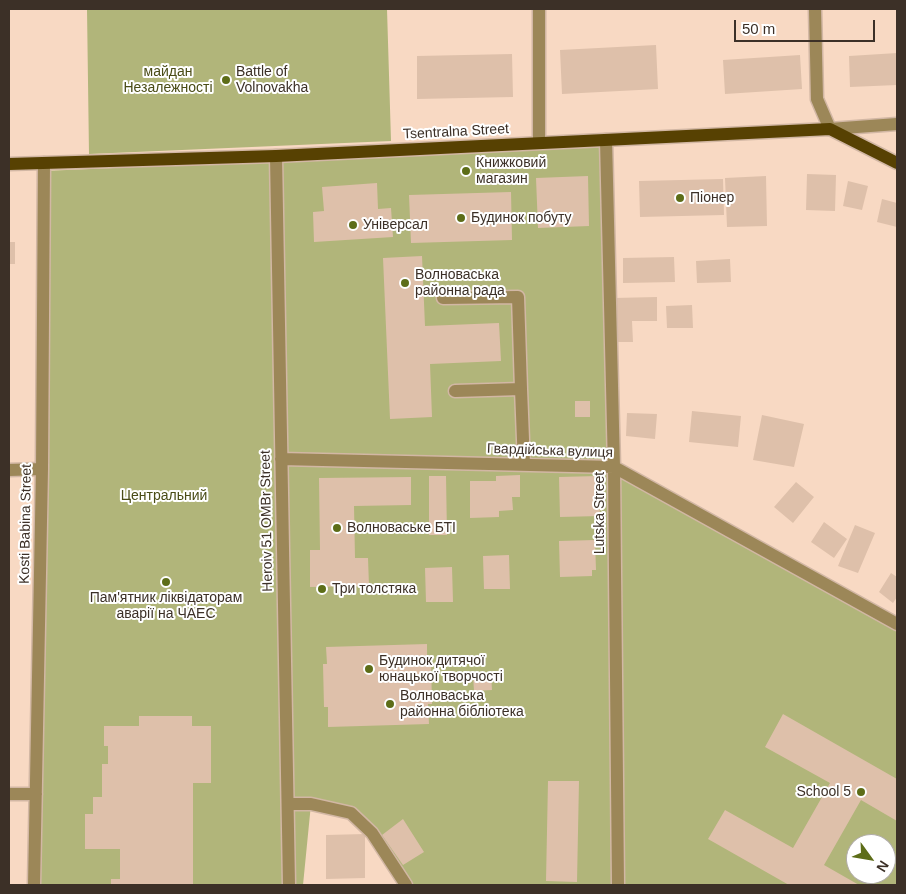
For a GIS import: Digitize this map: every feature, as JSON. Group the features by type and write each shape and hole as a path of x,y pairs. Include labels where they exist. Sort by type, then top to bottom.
{"main road":[{"name":"Tsentralna Street","path":"9,164 276,156 830,129 897,163"}],"street":[{"path":"539,9 539,142"},
{"path":"814,9 817,99 830,129 897,124"},
{"name":"Lutska Street","path":"606,140 614,466 618,885"},
{"name":"Heroiv 51 OMBr Street","path":"276,156 289,885"},
{"name":"Kosti Babina Street","path":"34,885 42,469 44,163"},
{"path":"443,298 518,297 524,464"},
{"path":"455,391 521,389"},
{"name":"Гвардійська вулиця","path":"281,458 614,466 897,624"},
{"path":"9,470 42,469"},
{"path":"9,794 36,794"},
{"path":"288,804 311,804 351,813 372,833 406,885"}],"green space":[{"name":"майдан Незалежності","path":"87,9 387,9 391,141 89,154"},
{"name":"Центральний","path":"606,147 615,466 897,624 897,885 406,885 351,813 311,804 303,885 34,885 43,171"}],"building":[{"path":"656,45 658,89 562,94 560,50"},
{"path":"897,53 897,85 850,87 849,56"},
{"path":"512,54 513,97 417,99 417,56"},
{"path":"800,55 802,89 725,94 723,60"},
{"path":"807,174 836,175 835,211 806,210"},
{"path":"588,176 589,226 538,228 536,178"},
{"path":"766,176 767,226 727,227 725,178"},
{"path":"723,179 724,215 640,217 639,181"},
{"path":"848,181 868,186 862,210 843,206"},
{"name":"Універсал","path":"377,183 378,209 391,208 393,237 314,242 313,212 324,211 322,187"},
{"name":"Будинок побуту","path":"511,192 512,240 411,243 409,195"},
{"path":"882,199 897,203 897,227 877,222"},
{"path":"9,242 15,242 15,264 9,264"},
{"path":"422,256 425,326 499,323 501,361 430,364 432,417 390,419 383,258"},
{"path":"674,257 675,282 623,283 623,258"},
{"path":"730,259 731,282 697,283 696,261"},
{"path":"657,297 657,321 632,321 633,342 615,342 614,298"},
{"path":"692,305 693,328 667,328 666,306"},
{"path":"575,401 590,401 590,417 575,417"},
{"path":"692,411 741,416 738,447 689,442"},
{"path":"627,413 657,414 655,439 626,436"},
{"path":"762,415 804,424 794,467 753,460"},
{"path":"520,475 520,497 512,497 513,510 499,511 499,517 470,518 470,481 496,481 496,476"},
{"path":"429,476 446,476 447,535 429,535"},
{"path":"598,476 600,516 560,517 559,477"},
{"name":"Волноваське БТІ","path":"411,477 411,505 354,506 355,558 368,558 369,586 310,587 310,550 320,550 319,478"},
{"path":"796,482 814,497 793,523 774,507"},
{"path":"824,522 847,539 834,558 811,542"},
{"path":"855,525 875,533 858,573 838,566"},
{"path":"595,540 596,570 592,570 592,576 560,577 559,541"},
{"path":"509,555 510,589 484,589 483,556"},
{"path":"452,567 453,602 426,602 425,568"},
{"path":"891,573 897,577 897,597 893,603 879,592"},
{"path":"427,644 427,661 431,661 432,704 428,704 429,724 328,727 328,707 324,707 323,664 327,664 326,647"},
{"path":"491,674 492,690 474,691 473,675"},
{"name":"School 5","path":"783,714 897,779 897,821 861,800 824,865 846,878 846,884 859,885 789,885 708,839 725,810 793,848 830,783 765,747"},
{"path":"139,716 192,716 192,726 211,726 211,783 193,783 193,885 111,885 111,879 120,879 120,849 85,849 85,814 93,814 93,797 102,797 102,764 108,764 108,746 104,746 104,726 139,726"},
{"path":"548,781 579,781 577,882 546,881"},
{"path":"403,819 424,852 403,865 382,835"},
{"path":"365,834 365,878 326,879 326,835"}],"place":[{"name":"Battle of Volnovakha","path":"226,80"},
{"name":"Книжковий магазин","path":"466,171"},
{"name":"Піонер","path":"680,198"},
{"name":"Будинок побуту","path":"461,218"},
{"name":"Універсал","path":"353,225"},
{"name":"Волноваська районна рада","path":"405,283"},
{"name":"Волноваське БТІ","path":"337,528"},
{"name":"Пам'ятник ліквідаторам аварії на ЧАЕС","path":"166,582"},
{"name":"Три толстяка","path":"322,589"},
{"name":"Будинок дитячої юнацької творчості","path":"369,669"},
{"name":"Волноваська районна бібліотека","path":"390,704"},
{"name":"School 5","path":"861,792"}]}
